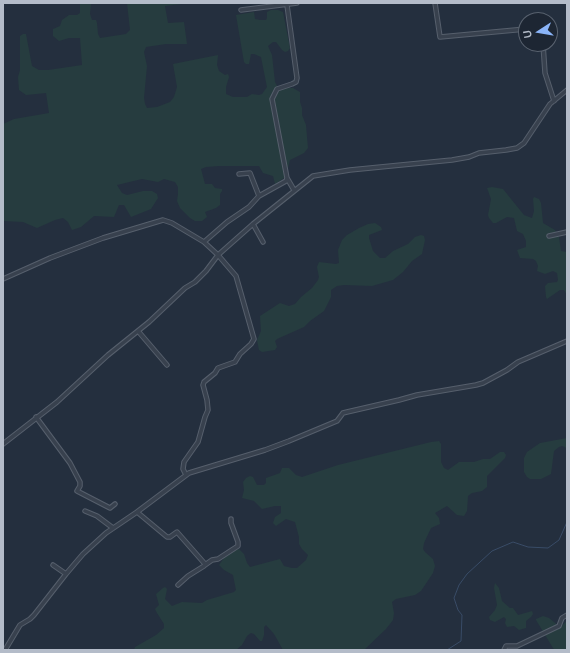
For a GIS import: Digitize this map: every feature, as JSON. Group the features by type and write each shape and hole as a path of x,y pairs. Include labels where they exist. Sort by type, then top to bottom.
{"street":[{"path":"241,10 297,3"},
{"path":"435,3 440,37 518,30"},
{"path":"287,5 297,78 296,82 277,89 272,99 287,178 294,190"},
{"path":"544,52 545,73 554,101"},
{"path":"3,444 57,402 185,288 195,282 206,271 218,255 253,224 313,176 350,170 452,160 479,153 514,149 524,143 554,101 567,90"},
{"path":"239,174 250,173 259,196"},
{"path":"204,242 227,222 249,207 259,196 286,181 287,178"},
{"path":"3,279 50,258 103,238 158,221 172,223 204,242 218,255 236,276 254,339 251,344 240,354 235,362 218,368 215,373 204,382 208,408 198,442 184,462 183,469 186,475"},
{"path":"253,224 263,242"},
{"path":"548,236 567,232"},
{"path":"138,331 167,365"},
{"path":"4,650 20,625 34,615 83,554 113,528 186,475 289,441 337,421 346,412 417,395 483,383 518,362 567,341"},
{"path":"36,417 70,463 80,482 80,486 77,491 110,508 115,504"},
{"path":"85,511 97,516 113,528"},
{"path":"137,512 167,537 169,538 177,532 205,565"},
{"path":"178,585 188,576 212,560 218,560 238,546 231,520"},
{"path":"53,564 66,574"},
{"path":"504,650 506,646 517,646 559,626 562,618 567,615"}],"green space":[{"path":"80,3 91,3 90,14 92,20 96,20 100,38 126,34 130,30 127,3 183,3 165,6 168,23 184,22 187,44 166,44 146,47 144,52 147,66 144,98 147,108 157,107 170,102 174,97 177,87 173,64 218,55 217,65 219,71 225,75 228,74 229,77 226,87 226,94 233,97 247,97 252,94 262,94 267,87 261,57 251,54 249,64 244,62 236,15 254,12 255,19 266,20 267,12 271,10 283,12 290,48 285,52 276,42 273,42 268,46 272,55 275,82 279,90 283,88 293,88 300,92 300,102 302,115 306,125 308,148 304,153 290,160 288,168 284,169 284,178 275,184 273,176 263,173 259,166 219,166 201,169 205,184 212,184 215,188 222,189 220,194 220,205 205,212 207,217 202,221 195,221 180,208 177,201 178,187 175,182 164,179 158,182 142,179 117,185 122,193 127,195 143,191 152,191 157,194 158,198 151,209 131,217 124,205 119,205 114,217 94,216 81,227 72,230 68,222 63,218 37,228 23,222 3,221 3,124 14,119 49,113 46,93 26,95 19,90 18,77 20,70 20,36 26,34 32,66 39,70 82,65 80,38 69,38 59,41 53,36 53,29 60,26 62,20 69,15 77,15 80,13"},
{"path":"492,187 503,189 524,215 532,218 534,211 533,199 534,197 539,199 541,203 543,223 555,230 559,237 561,251 567,252 567,295 564,290 560,290 547,299 545,286 548,283 557,282 557,273 553,271 545,274 537,271 538,266 536,261 533,259 520,258 517,250 526,247 526,241 523,234 517,231 514,218 507,217 493,223 489,218 488,215 491,199 487,188"},
{"path":"375,223 381,227 382,230 369,235 373,251 380,258 385,258 393,251 408,244 415,237 421,235 424,236 425,240 422,254 412,261 403,272 393,280 372,286 337,286 331,290 331,297 324,311 304,327 277,339 275,341 277,347 275,350 262,352 259,350 257,340 261,331 260,316 280,303 289,306 295,304 312,288 318,280 319,277 317,267 319,262 339,263 338,250 342,240 347,235 368,224"},
{"path":"567,438 567,449 562,446 554,451 551,474 541,479 530,479 527,477 524,472 524,458 527,452 540,443"},
{"path":"439,441 441,444 441,462 444,468 448,470 459,462 474,462 483,459 490,459 500,452 504,452 506,455 505,458 487,476 487,487 482,491 472,493 468,496 467,511 464,516 457,515 447,506 435,513 439,518 440,524 431,528 424,543 423,549 433,559 435,566 433,573 421,591 415,595 396,599 392,602 394,613 393,620 386,629 364,650 283,650 274,634 266,625 264,627 262,641 251,633 236,650 134,650 135,647 156,635 164,628 164,624 155,609 159,605 156,594 163,588 165,587 167,589 165,599 172,606 182,602 202,603 207,600 234,592 236,590 233,575 219,565 224,558 239,549 244,554 250,567 280,559 284,566 297,568 306,560 308,555 299,544 299,537 295,522 286,519 276,526 273,523 275,517 281,513 281,506 262,509 254,501 242,498 244,490 243,482 246,478 250,476 253,477 257,485 264,485 266,483 266,478 280,473 282,468 289,468 296,475 302,477 338,465"},
{"path":"495,583 499,588 502,601 510,608 513,608 518,615 532,611 533,614 526,621 526,628 519,630 514,626 507,627 505,623 506,619 504,617 495,622 490,620 489,617 497,605 494,588"},
{"path":"543,616 549,618 560,627 567,621 567,650 555,650 553,648 536,620"}],"waterway":[{"path":"447,650 461,641 462,615 458,610 454,598 459,585 467,574 492,551 513,542 528,547 548,548 559,540 567,522"}]}
